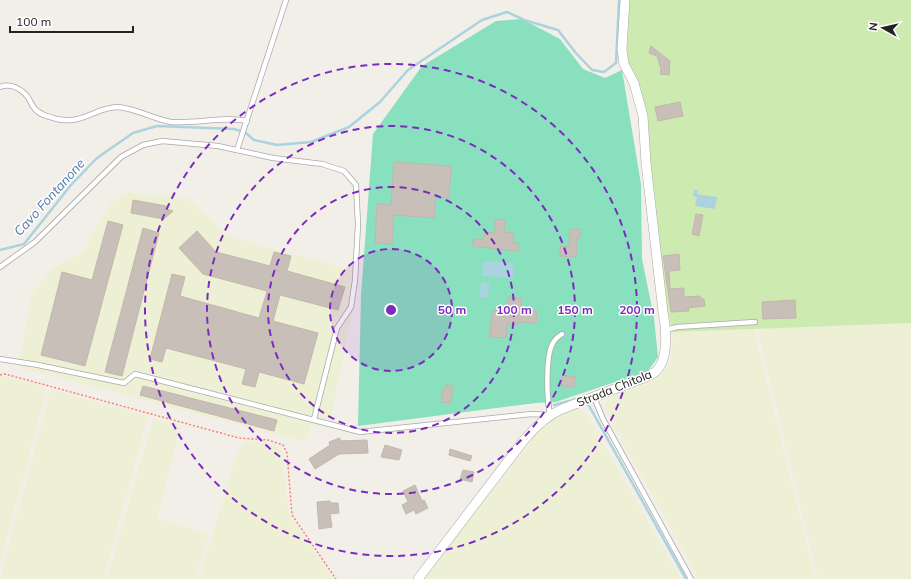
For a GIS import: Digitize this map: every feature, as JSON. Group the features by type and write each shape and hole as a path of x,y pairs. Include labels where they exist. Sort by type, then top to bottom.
{"street":[{"name":"Strada Chitola","path":"418,579 524,440 550,415 633,383 658,370 663,356 666,330 662,312 646,163 643,116 634,83 624,64 622,49 625,0"}],"lane":[{"path":"237,150 286,0"},
{"path":"0,87 4,85 14,86 27,96 34,109 42,114 67,120 82,119 118,107 155,119 177,122 189,123 231,119 247,121"},
{"path":"0,267 35,242 122,157 142,146 162,141 218,146 273,158 322,164 344,171 356,184 358,224 356,273 351,307 337,328 314,419"},
{"path":"666,330 677,327 755,322"},
{"path":"0,359 38,365 124,383 135,374 360,432 531,414 550,415 547,400 548,356 553,342 562,334"},
{"path":"594,398 603,419 691,579"}],"path":[{"path":"0,374 6,374 239,438 268,440 283,445 287,453 292,515 336,579"}],"green space":[{"path":"629,0 911,0 911,323 673,332 663,295 649,163 629,64 627,48"},
{"path":"522,19 560,39 583,69 605,78 622,70 641,184 642,259 654,318 658,357 648,371 556,402 536,403 358,426 361,295 373,134 422,66 496,21"},
{"path":"128,192 188,198 228,236 360,272 329,428 312,424 305,442 18,367 31,295 53,267 83,252 110,203"},
{"path":"911,323 911,579 818,579 759,337 759,329"},
{"path":"754,329 815,579 699,579 606,412 605,404 609,397 651,382 665,371 670,360 673,332"},
{"path":"0,376 5,376 47,389 0,562"},
{"path":"51,389 148,417 103,579 0,579"},
{"path":"578,408 586,413 681,579 423,579 542,427 561,415"},
{"path":"153,418 181,426 157,518 209,534 195,579 107,579"},
{"path":"252,441 276,446 282,451 289,515 333,579 199,579 237,454 244,443"}],"water":[{"path":"694,190 698,190 697,194 717,197 715,209 695,206 697,197 693,196"},
{"path":"483,261 514,263 513,278 482,276"},
{"path":"481,282 489,283 488,297 480,297"}],"building":[{"path":"651,46 670,61 669,75 660,74 661,69 657,56 649,53"},
{"path":"680,102 683,116 658,121 655,107"},
{"path":"394,162 451,166 449,198 436,197 434,218 394,215 392,244 375,243 377,204 391,205"},
{"path":"133,200 166,206 166,209 173,211 164,219 131,213"},
{"path":"696,214 703,215 699,236 692,234"},
{"path":"495,219 505,220 504,232 514,233 513,243 518,243 518,251 473,246 473,239 484,239 485,232 495,233"},
{"path":"108,221 123,225 85,366 41,355 62,272 92,280"},
{"path":"143,228 159,233 122,376 105,372"},
{"path":"570,229 580,229 580,238 577,238 576,257 560,256 560,246 569,247"},
{"path":"197,231 216,252 270,266 274,252 291,256 287,271 345,287 338,310 280,295 273,321 318,333 304,384 259,372 255,387 242,384 246,369 166,348 162,362 150,359 172,274 185,277 180,296 259,318 267,291 203,274 179,248"},
{"path":"679,254 680,270 669,271 670,289 684,288 684,297 700,296 701,299 704,299 705,306 688,308 689,311 671,312 663,256"},
{"path":"508,297 521,298 521,311 537,311 536,323 517,322 517,325 507,324 506,338 490,337 492,311 507,309"},
{"path":"795,300 796,318 763,319 762,302"},
{"path":"563,375 575,377 574,387 561,386"},
{"path":"447,385 453,386 451,403 441,402 443,388 446,388"},
{"path":"143,386 277,420 274,431 140,395"},
{"path":"340,438 340,441 367,440 368,453 339,454 315,469 309,459 330,445 329,442"},
{"path":"385,445 402,450 399,460 381,457"},
{"path":"450,449 472,456 470,461 449,455"},
{"path":"463,470 474,472 472,482 460,479"},
{"path":"415,485 422,501 424,500 428,508 416,514 414,510 406,514 402,505 408,502 403,491"},
{"path":"330,501 330,503 338,503 339,513 330,514 332,527 319,529 317,502"}],"waterway":[{"name":"Cavo Fontanone","path":"0,250 24,244 71,185 97,158 133,133 157,126 234,129 246,133 254,140 277,145 311,142 349,127 380,102 408,70 482,20 507,12 524,20 558,30 575,52 592,70 604,72 616,63 619,0"},
{"path":"554,405 577,399"},
{"path":"588,404 686,579"}]}
